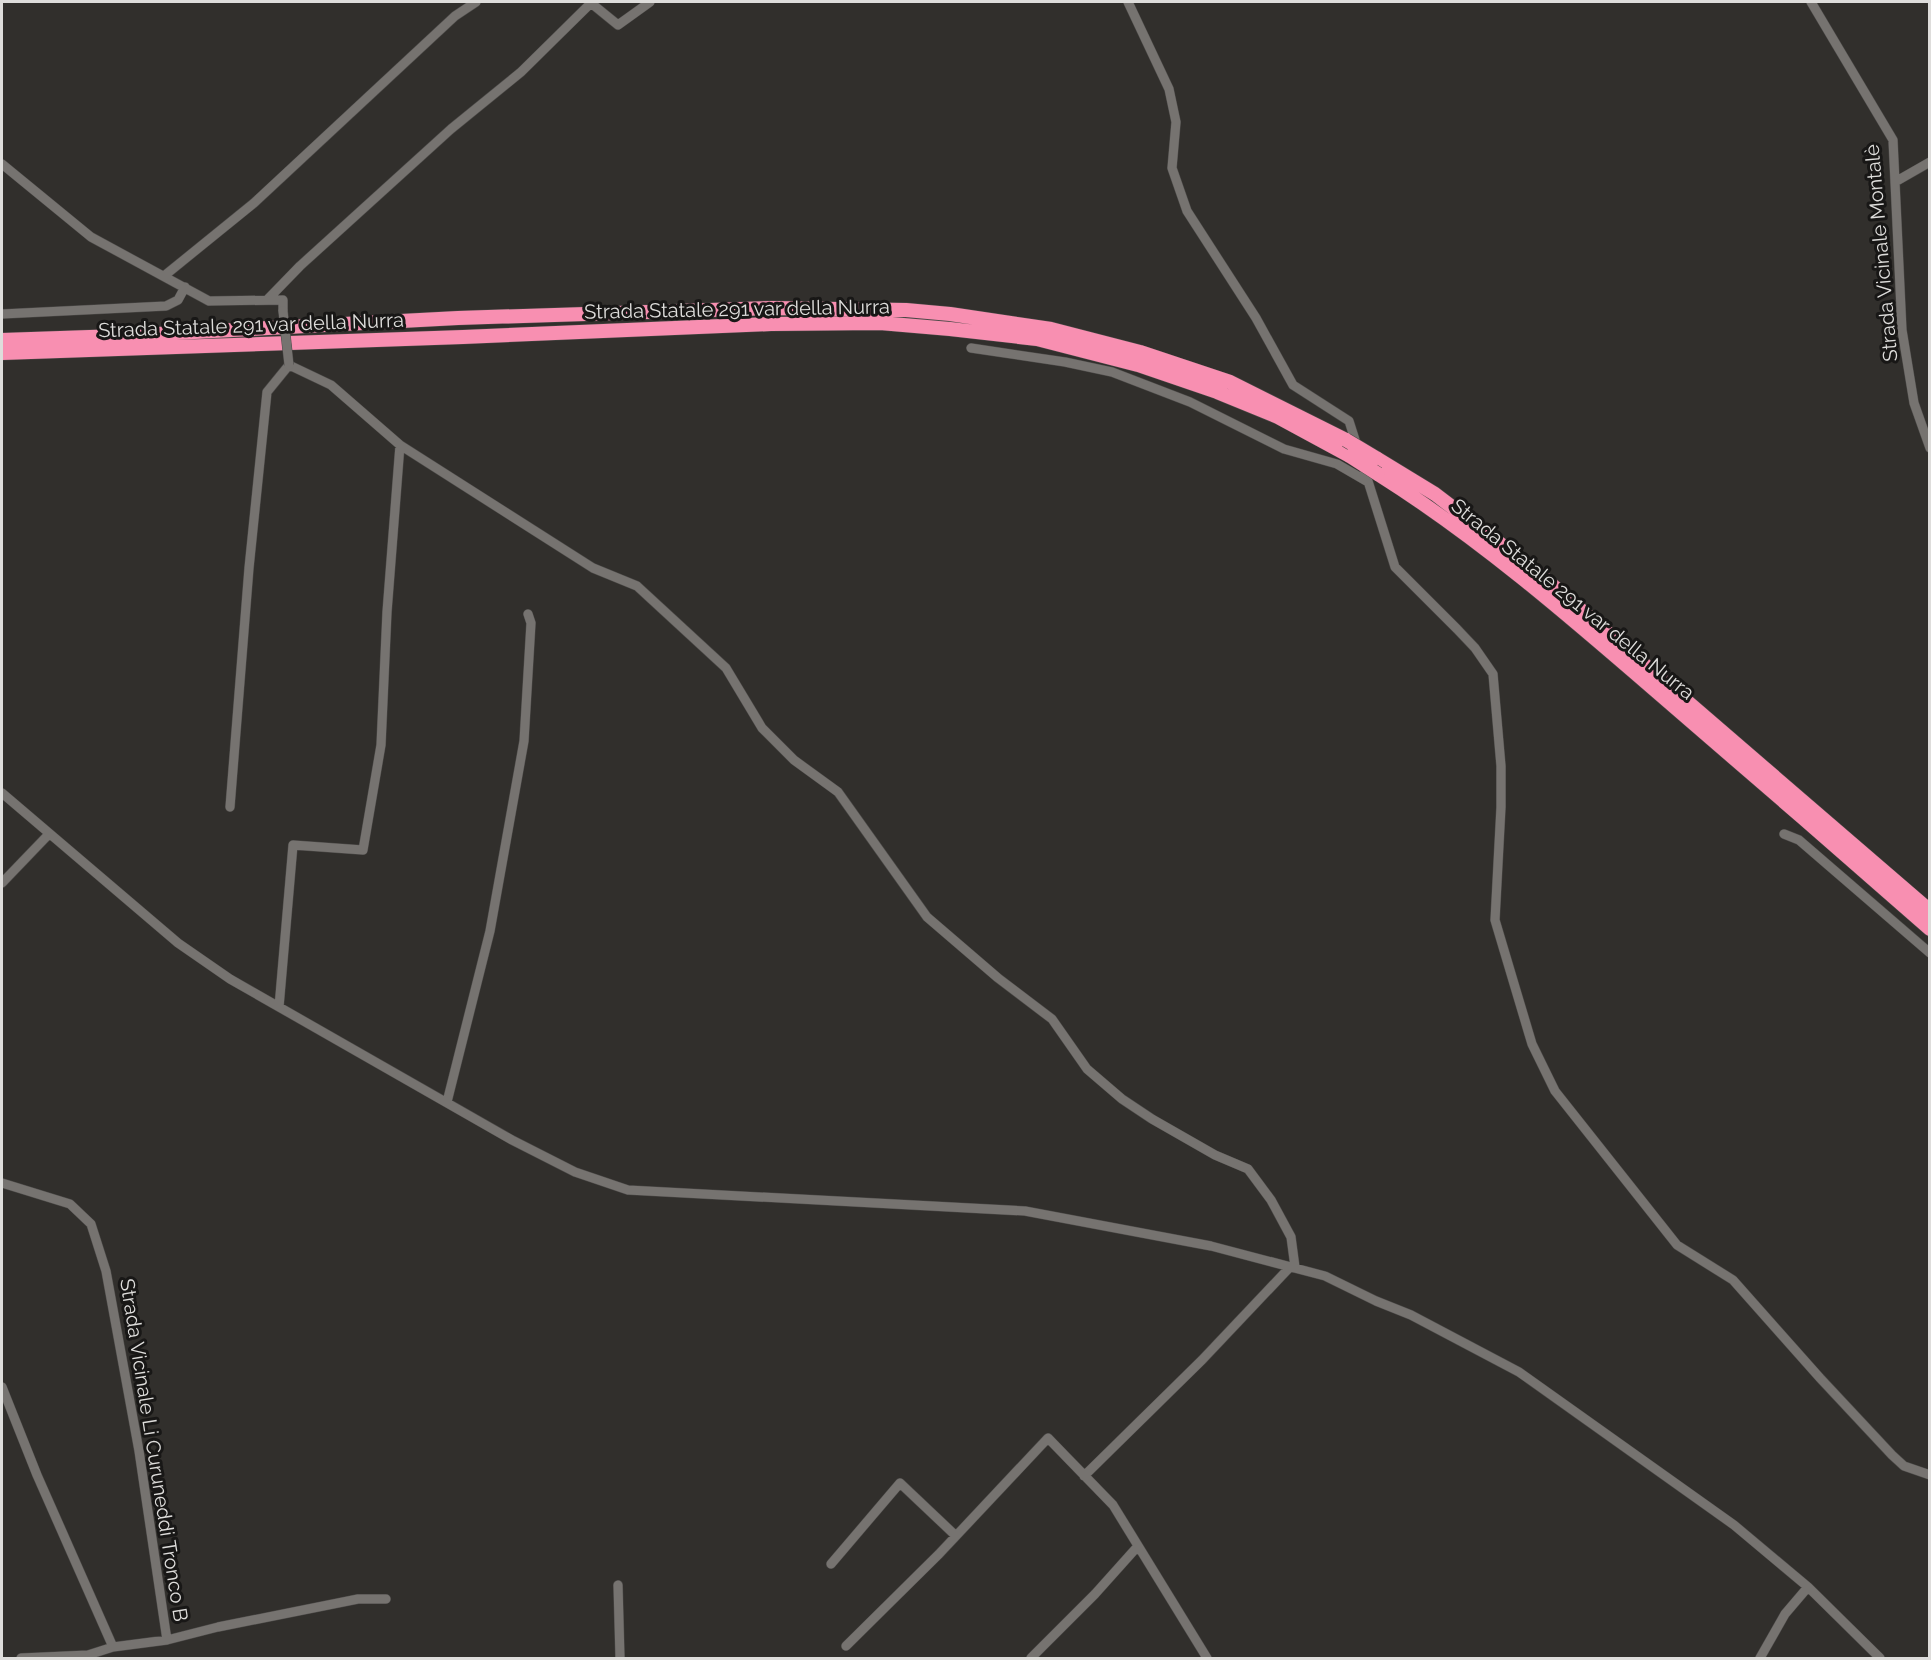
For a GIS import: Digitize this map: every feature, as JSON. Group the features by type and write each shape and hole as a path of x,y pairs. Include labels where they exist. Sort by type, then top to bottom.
{"highway":[{"name":"Strada Statale 291 var della Nurra","path":"2,340 458,318 771,308 906,310 950,314 1051,329 1140,352 1230,382 1346,440 1435,494 1537,572 1929,911"},
{"name":"Strada Statale 291 var della Nurra","path":"2,353 475,337 771,324 880,323 1037,339 1108,356 1217,392 1278,417 1350,456 1373,478 1444,518 1555,604 1833,843 1929,929"}],"street":[{"path":"164,276 254,203 455,16 476,2"},
{"path":"267,300 300,266 451,129 521,72 591,3 618,25 650,2"},
{"path":"1128,2 1169,89 1176,122 1172,168 1187,211 1256,318 1293,385 1349,421 1373,478 1395,567 1475,648 1493,674 1501,766 1495,920 1532,1044 1555,1091 1677,1245 1733,1280 1892,1455 1904,1466 1929,1475"},
{"name":"Strada Vicinale Montalè","path":"1811,2 1893,140 1902,330 1914,403 1929,448"},
{"path":"1895,182 1929,162"},
{"path":"2,164 91,237 209,301 283,300 289,365 267,392 249,568 230,807"},
{"path":"2,314 166,306 178,300 185,288"},
{"path":"971,348 1065,362 1112,372 1190,402 1284,449 1337,464 1373,478"},
{"path":"289,365 331,385 400,444 593,568 637,586 726,668 762,728 794,760 838,792 927,917 998,978 1052,1019 1087,1069 1122,1099 1215,1155 1248,1169 1270,1200 1291,1237 1293,1266 1202,1360 1084,1476"},
{"path":"279,1007 293,845 363,850 381,745 387,612 400,444"},
{"path":"447,1102 490,931 524,741 531,623 528,614"},
{"path":"2,793 178,943 230,979 512,1140 574,1172 628,1190 1025,1211 1211,1246 1293,1266 1325,1276 1411,1315 1519,1372 1734,1526 1808,1587 1880,1659"},
{"path":"2,882 49,834"},
{"path":"1784,834 1799,840 1929,953"},
{"name":"Strada Vicinale Li Curuneddi Tronco B","path":"2,1183 70,1204 91,1224 106,1271 139,1451 167,1640"},
{"path":"2,1387 37,1475 113,1647"},
{"path":"846,1646 956,1536 1048,1438 1113,1505 1207,1659"},
{"path":"831,1564 900,1483 956,1536"},
{"path":"1032,1659 1138,1546"},
{"path":"618,1585 620,1659"},
{"path":"1760,1659 1785,1614 1808,1587"},
{"name":"Strada Vicinale Li Curuneddi Tronco B","path":"21,1659 88,1657 113,1647 167,1640 358,1599 386,1599"}]}
